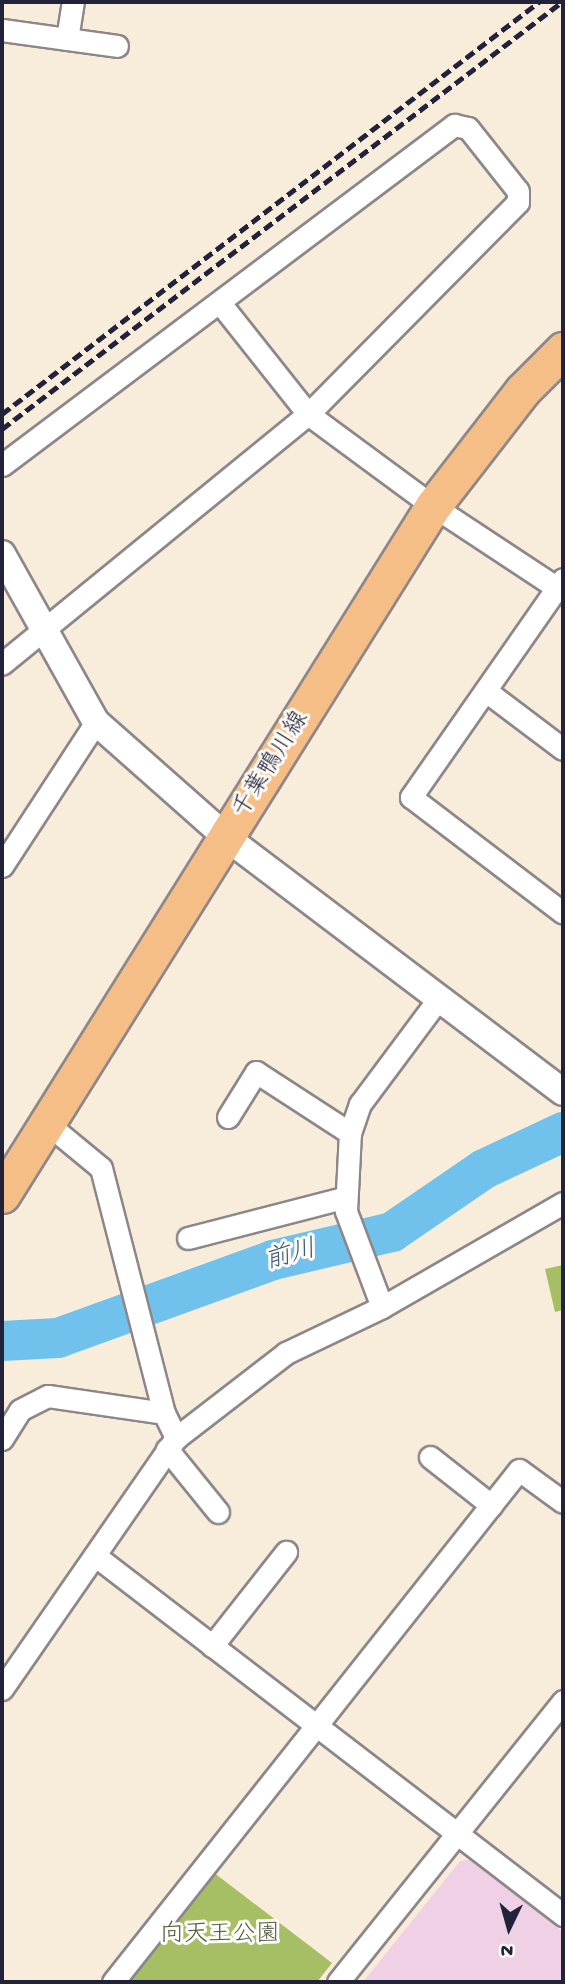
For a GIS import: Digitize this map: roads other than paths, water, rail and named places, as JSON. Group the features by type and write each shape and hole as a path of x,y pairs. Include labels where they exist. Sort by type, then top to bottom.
{"main road":[{"name":"千葉鴨川線","path":"2,1195 433,506 523,390 563,351"}],"street":[{"path":"67,39 73,2"},
{"path":"2,30 117,46"},
{"path":"2,465 454,125 468,128 517,191 517,202 308,414 2,664"},
{"path":"220,303 308,414 433,506 559,583 411,797 563,913"},
{"path":"2,554 43,632 96,722 227,838 563,1092"},
{"path":"486,691 563,749"},
{"path":"2,866 96,722"},
{"path":"382,1307 359,1255 346,1211 350,1133 360,1104 439,998"},
{"path":"228,1117 256,1072 350,1133"},
{"path":"48,1125 101,1168 172,1444 218,1512"},
{"path":"188,1238 346,1197"},
{"path":"2,1689 97,1557 172,1444 286,1353 382,1307 563,1203"},
{"path":"2,1439 20,1410 48,1396 164,1413"},
{"path":"430,1457 491,1505"},
{"path":"113,1982 519,1470 563,1502"},
{"path":"212,1646 286,1552"},
{"path":"97,1557 563,1915"},
{"path":"338,1982 563,1701"}],"waterway":[{"name":"前川","path":"2,1341 58,1338 273,1260 392,1232 484,1169 563,1132"}],"railway":[{"path":"2,414 539,2"},
{"path":"2,429 562,2"}],"park label":[{"name":"向天王公園","path":"220,1936"}]}
